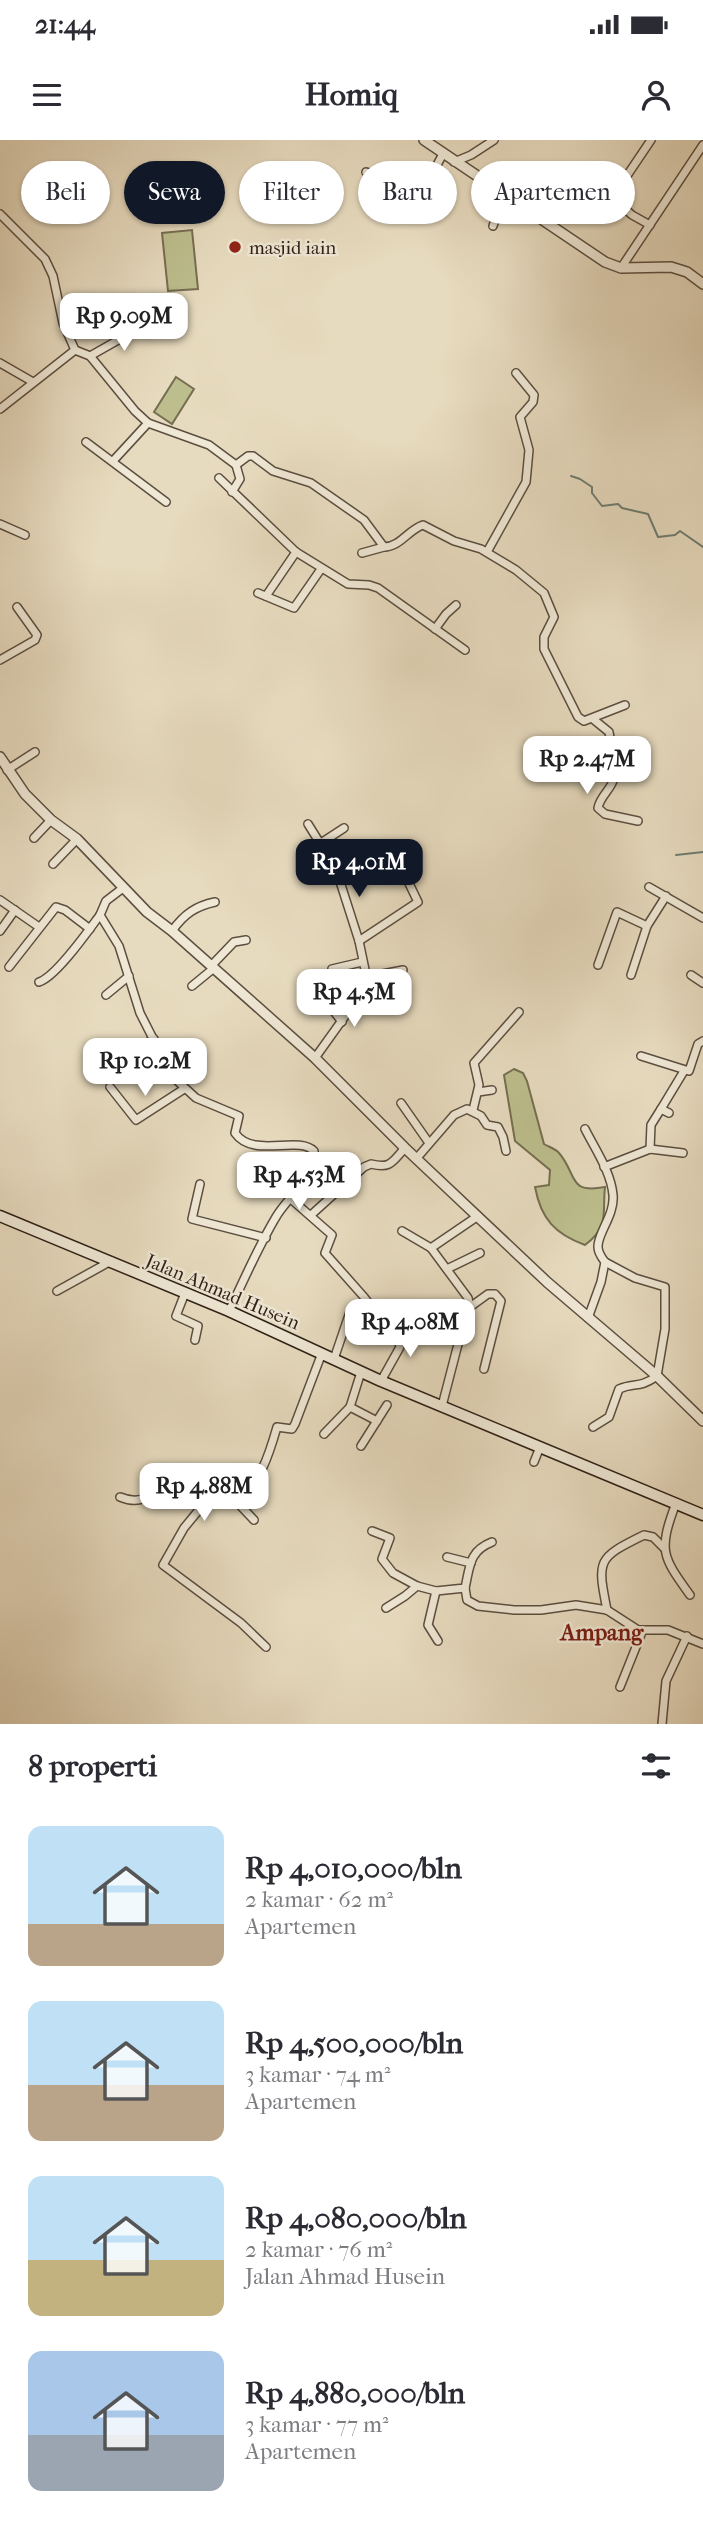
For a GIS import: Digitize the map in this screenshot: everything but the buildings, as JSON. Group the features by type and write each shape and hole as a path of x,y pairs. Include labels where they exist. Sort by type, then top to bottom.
{"main road":[{"name":"Jalan Ahmad Husein","path":"0,1216 229,1311 381,1381 703,1515"}],"street":[{"path":"424,140 452,161"},
{"path":"456,161 494,140"},
{"path":"650,225 632,215 615,200 616,192 652,140"},
{"path":"621,268 703,145"},
{"path":"439,161 443,155"},
{"path":"0,214 45,259 52,276 63,323 75,350 90,356 148,423 209,444 236,465 240,479 232,492"},
{"path":"546,224 592,255 621,268 671,267 687,272 703,284"},
{"path":"90,356 120,339 123,335 122,327"},
{"path":"0,409 75,350"},
{"path":"0,363 33,382"},
{"path":"486,552 526,482 529,450 520,418 533,402 534,395 516,373"},
{"path":"113,461 148,423"},
{"path":"86,442 166,502"},
{"path":"236,465 248,456 253,456 273,471 312,483 364,520 384,547"},
{"path":"219,478 296,552 348,584 378,588 465,650"},
{"path":"0,524 25,535"},
{"path":"362,553 396,544 415,528 423,525 454,541 486,552 516,570 544,593 554,617 544,637 544,649 578,717 584,721 593,719 625,705"},
{"path":"296,552 262,594 294,608 321,569"},
{"path":"435,629 456,605"},
{"path":"0,660 35,640 37,635 17,607"},
{"path":"593,719 609,732 614,773 598,808 605,814 638,821"},
{"path":"7,770 35,752"},
{"path":"0,757 25,794 51,820 77,839 147,912 315,1058 405,1149 547,1282 657,1376 703,1421"},
{"path":"34,838 51,820"},
{"path":"308,824 334,863 359,941 368,980 374,992 386,996"},
{"path":"321,843 344,828"},
{"path":"53,864 77,839"},
{"path":"334,863 360,847"},
{"path":"359,941 418,902 403,872"},
{"path":"39,982 46,980 90,929 106,901 123,887"},
{"path":"649,887 703,918"},
{"path":"631,975 647,926 666,897"},
{"path":"0,900 39,927"},
{"path":"172,931 191,910 215,902"},
{"path":"9,967 53,909 58,907 90,929"},
{"path":"0,931 15,910"},
{"path":"598,965 617,912 647,926"},
{"path":"100,915 118,946 140,1013 172,1076 201,1101 239,1116 235,1133 243,1140 270,1147 305,1146 313,1149 315,1155 312,1165 291,1199 276,1217 229,1311"},
{"path":"191,986 213,967 234,942 246,940"},
{"path":"332,968 362,962"},
{"path":"315,1058 368,980 403,970"},
{"path":"691,975 703,983"},
{"path":"106,995 129,976"},
{"path":"323,997 342,1022"},
{"path":"473,1110 480,1085 474,1063 519,1012"},
{"path":"138,1048 154,1039"},
{"path":"640,1056 684,1071 691,1070 698,1044 703,1041"},
{"path":"650,1149 651,1125 684,1071"},
{"path":"110,1087 136,1120 184,1089"},
{"path":"478,1092 492,1090"},
{"path":"401,1103 429,1143"},
{"path":"661,1108 669,1113"},
{"path":"416,1159 460,1110 473,1110 487,1125 495,1126 501,1131 506,1151"},
{"path":"585,1129 604,1167 614,1199 598,1247 605,1262 588,1318"},
{"path":"311,1215 364,1167 371,1164 388,1166 405,1149"},
{"path":"604,1167 650,1149 683,1153"},
{"path":"200,1184 191,1219 265,1238"},
{"path":"291,1199 332,1235 325,1250 327,1256 364,1297 399,1343 398,1351 381,1381"},
{"path":"431,1248 478,1216"},
{"path":"402,1231 431,1248 468,1298 471,1307"},
{"path":"447,1269 480,1253"},
{"path":"57,1291 111,1261"},
{"path":"593,1427 609,1417 620,1389 642,1385 657,1376 664,1336 665,1287 635,1278 605,1262"},
{"path":"185,1293 176,1316 198,1326 195,1340"},
{"path":"442,1406 464,1321 471,1307 492,1293 501,1301 484,1369"},
{"path":"434,1309 464,1321"},
{"path":"334,1359 350,1312"},
{"path":"236,1501 249,1492 262,1469 277,1427 292,1429 295,1424 322,1353"},
{"path":"324,1434 350,1407 361,1372"},
{"path":"361,1446 387,1405"},
{"path":"350,1407 377,1422"},
{"path":"534,1462 540,1447"},
{"path":"120,1497 132,1502 143,1501 181,1470 191,1473 236,1501 254,1520"},
{"path":"217,1488 184,1528 163,1565 241,1623 266,1647"},
{"path":"676,1503 664,1548 668,1564 690,1595"},
{"path":"372,1531 390,1538 383,1559 390,1570 417,1586 436,1591 466,1588"},
{"path":"607,1610 600,1574 606,1557 644,1535 653,1537 664,1548"},
{"path":"492,1542 480,1547 471,1563 466,1588 467,1600 472,1604 530,1611 576,1605 607,1610 642,1632 668,1630 703,1644"},
{"path":"447,1558 471,1563"},
{"path":"386,1608 417,1586"},
{"path":"436,1591 428,1625 438,1641"},
{"path":"620,1686 642,1632"},
{"path":"662,1724 666,1681 687,1636"}],"green space":[{"path":"192,230 198,289 168,291 162,233"},
{"path":"176,377 194,389 172,424 154,412"},
{"path":"514,1069 523,1073 527,1081 544,1144 559,1153 579,1185 584,1188 605,1187 602,1225 585,1245 565,1236 551,1224 541,1208 535,1187 549,1185 550,1170 515,1141 504,1075"}],"waterway":[{"path":"571,476 592,487 592,493 602,506 618,504 622,508 648,514 658,537 675,535 680,531 703,547"},
{"path":"676,855 703,852"}],"place":[{"name":"masjid iain","path":"235,247"}],"district":[{"name":"Ampang","path":"602,1632"}]}
